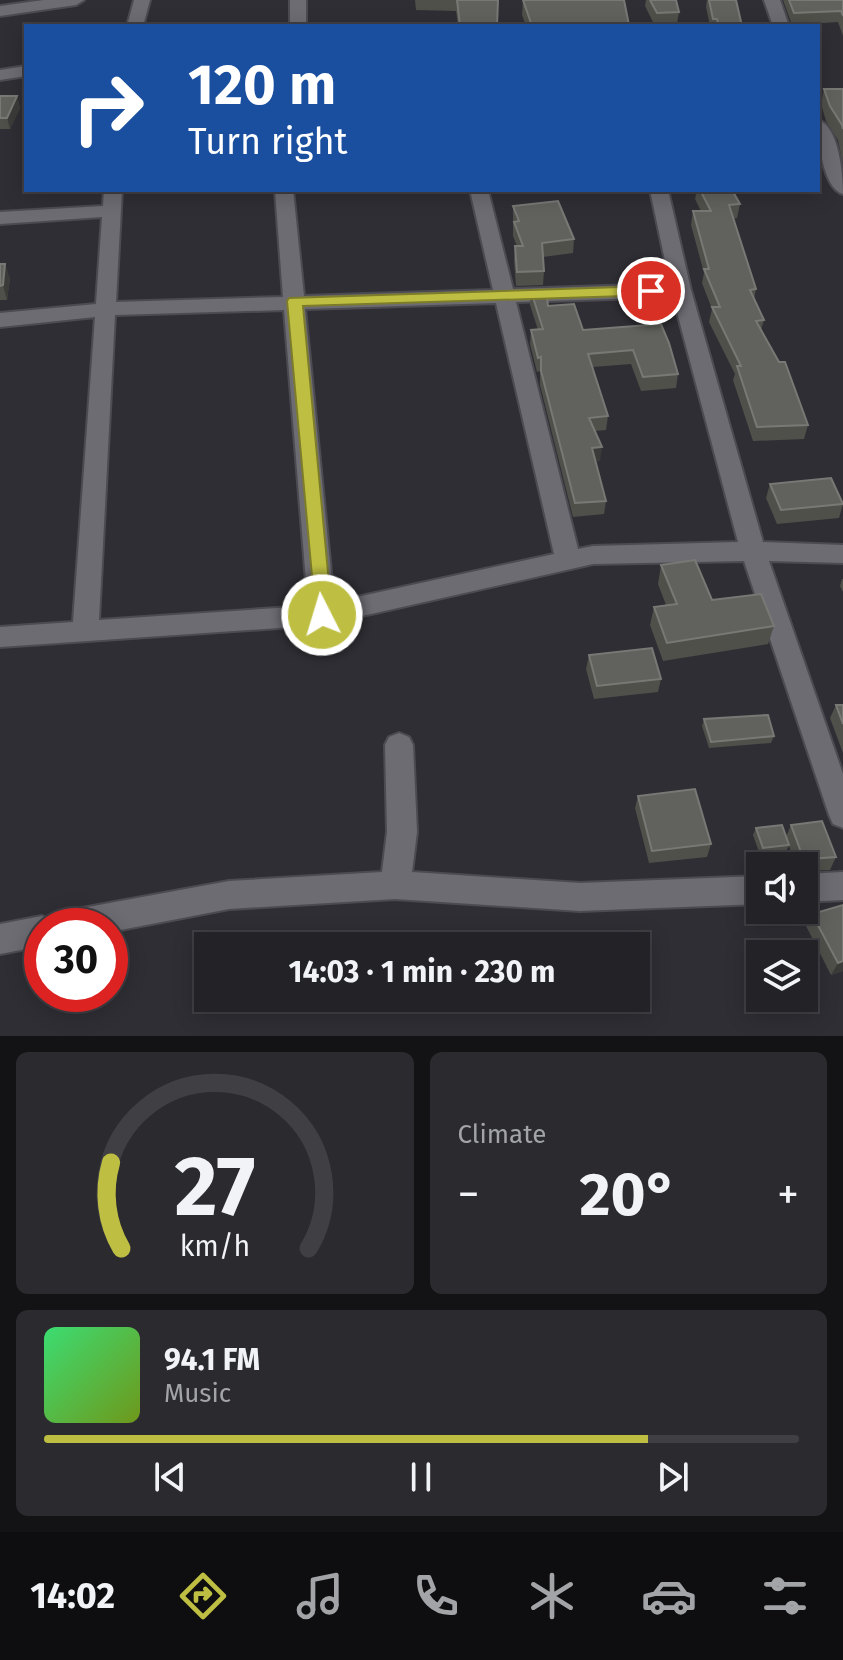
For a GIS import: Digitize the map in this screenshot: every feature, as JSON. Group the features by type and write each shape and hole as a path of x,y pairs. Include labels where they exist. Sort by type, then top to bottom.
{"street":[{"path":"0,11 76,0"},
{"path":"136,24 142,0"},
{"path":"298,0 298,24"},
{"path":"772,0 780,24"},
{"path":"0,75 24,71"},
{"path":"820,128 835,148 843,188"},
{"path":"85,631 113,192"},
{"path":"284,192 322,615"},
{"path":"479,192 568,560"},
{"path":"659,192 681,290 753,551 843,815"},
{"path":"0,218 111,211"},
{"path":"0,320 106,309 681,290"},
{"path":"0,637 322,615 593,555 753,551 843,554"},
{"path":"395,885 402,832 399,745"},
{"path":"128,914 229,895 395,885 580,897 746,891"},
{"path":"818,887 843,886"},
{"path":"0,939 24,934"}],"building":[{"path":"457,0 498,0 497,24 460,24"},
{"path":"523,0 624,0 629,24 531,24"},
{"path":"650,0 676,0 679,12 657,13"},
{"path":"709,0 736,0 742,24 718,24 717,19 713,19"},
{"path":"789,0 843,0 843,16 841,11 794,13"},
{"path":"824,89 843,89 843,129 830,106"},
{"path":"0,96 17,96 7,118 0,118"},
{"path":"701,192 733,192 740,204 729,205 756,289 750,290 764,320 756,321 779,362 785,362 808,425 757,427 737,366 741,366 712,307 720,307 704,269 709,269 693,211 711,211"},
{"path":"558,201 574,239 542,243 544,271 517,272 515,246 523,246 514,222 519,221 513,206"},
{"path":"0,264 5,264 3,285 0,286"},
{"path":"546,290 548,306 574,304 583,330 661,324 678,374 643,377 633,350 588,354 608,416 589,418 602,447 592,448 606,501 575,503 541,371 541,357 538,358 531,330 543,329 531,291"},
{"path":"831,478 843,504 781,510 770,484"},
{"path":"695,560 712,600 761,594 774,626 667,643 654,607 677,604 661,565"},
{"path":"652,648 661,679 597,686 589,655"},
{"path":"836,705 843,705 843,724"},
{"path":"768,715 774,736 711,742 704,719"},
{"path":"695,789 711,844 652,851 638,796"},
{"path":"822,821 836,857 818,858 818,852 801,852 791,825"},
{"path":"782,825 789,845 763,848 756,828"},
{"path":"843,905 843,961 838,963 817,924 818,912"}],"route":[{"path":"322,615 294,301 651,291"}]}
